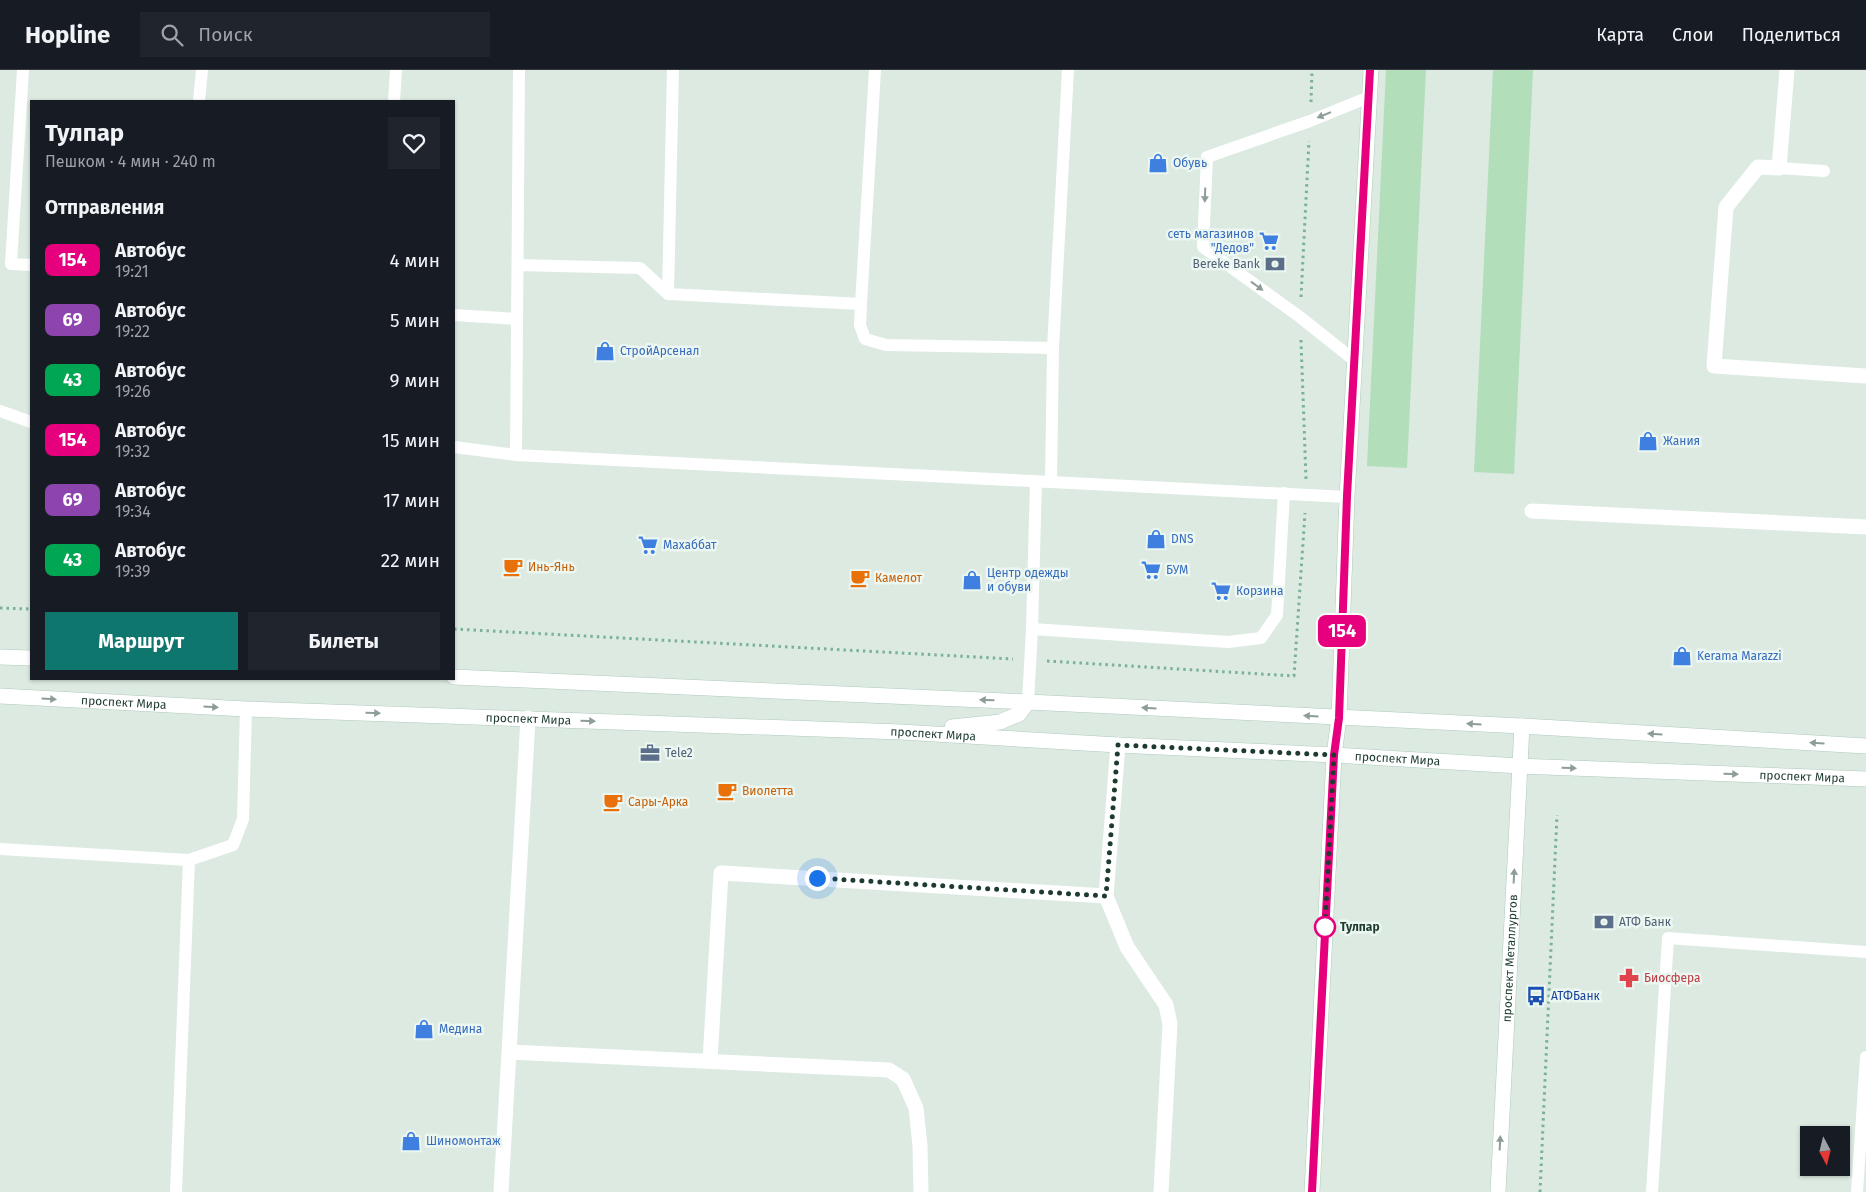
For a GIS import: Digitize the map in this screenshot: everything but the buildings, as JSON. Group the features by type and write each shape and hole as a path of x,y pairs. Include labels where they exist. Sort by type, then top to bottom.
{"main road":[{"path":"1312,1192 1334,755 1339,718 1347,496 1370,70"},
{"path":"1787,70 1779,168 1758,167 1726,207 1714,366 1866,376"},
{"path":"1532,511 1866,527"},
{"path":"0,657 30,658"},
{"path":"455,678 1028,702 1522,726 1866,746"},
{"name":"проспект Мира","path":"0,696 246,709 901,732 1520,766 1866,780"},
{"path":"901,732 1000,722 1019,714 1028,702"},
{"path":"501,1192 528,718"},
{"name":"проспект Металлургов","path":"1498,1192 1522,726"},
{"path":"1118,745 1106,896 1127,947 1166,1004 1170,1024 1161,1192"},
{"path":"710,1061 720,873 1106,896"},
{"path":"510,1052 889,1070 903,1079 916,1108 920,1146 921,1192"}],"lane":[{"path":"23,70 11,264 30,265"},
{"path":"199,100 202,70"},
{"path":"394,100 396,70"},
{"path":"516,455 519,70"},
{"path":"668,294 673,70"},
{"path":"875,70 860,325 865,339 886,345 1054,348"},
{"path":"1051,482 1054,348 1068,70"},
{"path":"1354,360 1300,317 1203,247 1207,157 1310,121 1369,97"},
{"path":"1779,168 1824,171"},
{"path":"518,265 640,268 668,294 861,304"},
{"path":"455,315 517,318"},
{"path":"0,411 30,422"},
{"path":"455,447 516,455 1347,496"},
{"path":"1028,702 1036,481"},
{"path":"1032,629 1228,642 1261,638 1277,615 1284,493"},
{"path":"0,849 189,860 233,844 244,818 246,709"},
{"path":"176,1192 189,860"},
{"path":"1652,1192 1668,938 1866,952"},
{"path":"1857,1192 1866,1057"}],"path":[{"path":"0,608 30,609"},
{"path":"1540,1192 1557,814"}],"green space":[{"path":"1386,70 1426,70 1407,468 1367,466"},
{"path":"1493,70 1533,70 1514,474 1474,472"}],"bus line":[{"name":"154","path":"1312,1192 1334,755 1339,718 1347,496 1370,70"}],"place":[{"name":"Обувь","path":"1158,163"},
{"name":"сеть магазинов \"Дедов\"","path":"1269,241"},
{"name":"Bereke Bank","path":"1275,264"},
{"name":"СтройАрсенал","path":"605,351"},
{"name":"Жания","path":"1648,441"},
{"name":"DNS","path":"1156,539"},
{"name":"Махаббат","path":"648,545"},
{"name":"Инь-Янь","path":"513,567"},
{"name":"БУМ","path":"1151,570"},
{"name":"Камелот","path":"860,578"},
{"name":"Центр одежды и обуви","path":"972,580"},
{"name":"Корзина","path":"1221,591"},
{"name":"Kerama Marazzi","path":"1682,656"},
{"name":"Tele2","path":"650,753"},
{"name":"Виолетта","path":"727,791"},
{"name":"Сары-Арка","path":"613,802"},
{"name":"АТФ Банк","path":"1604,922"},
{"name":"Тулпар","path":"1325,927"},
{"name":"Биосфера","path":"1629,978"},
{"name":"АТФБанк","path":"1536,996"},
{"name":"Медина","path":"424,1029"},
{"name":"Шиномонтаж","path":"411,1141"}],"route":[{"path":"817,878 1106,896 1118,745 1334,755 1325,927"}]}
